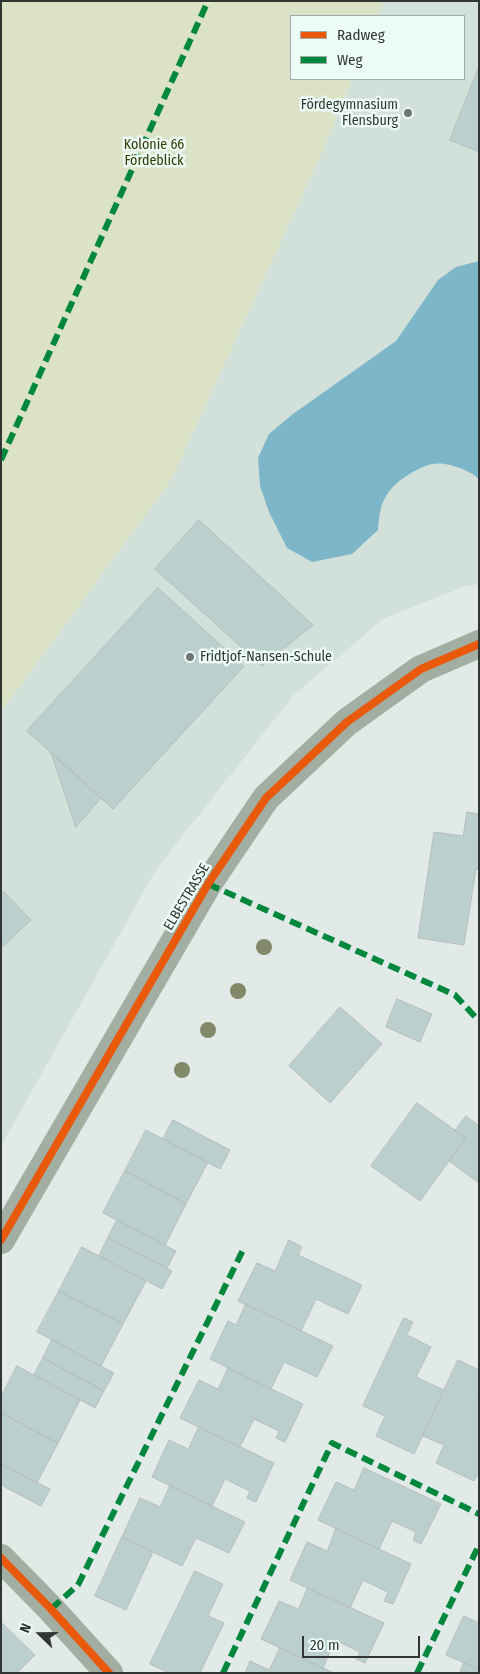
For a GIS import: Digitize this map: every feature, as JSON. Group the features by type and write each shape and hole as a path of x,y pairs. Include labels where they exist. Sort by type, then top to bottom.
{"street":[{"name":"ELBESTRASSE","path":"1,1240 208,884 266,798 347,722 421,670 479,644"},
{"path":"1,1558 51,1609 109,1673"}],"shaded area":[{"name":"Fridtjof-Nansen-Schule","path":"384,1 479,1 479,584 466,586 383,619 294,695 157,868 1,1146 1,712 171,480 324,148 352,80 465,80 465,15 378,15"}],"green space":[{"name":"Kolonie 66 Fördeblick","path":"1,1 384,1 378,15 290,15 290,80 352,80 324,148 171,480 1,712"}],"water":[{"path":"479,261 479,479 470,472 450,465 437,463 426,466 408,475 392,488 385,497 379,515 378,530 352,554 312,562 287,548 269,512 260,486 258,458 269,434 293,414 396,341 438,280 456,267"}],"building":[{"path":"479,67 479,152 450,140"},
{"path":"199,520 313,625 262,666 155,569"},
{"path":"158,588 244,666 113,809 27,731"},
{"path":"51,752 101,798 76,827"},
{"path":"467,812 479,814 479,870 476,869 464,945 418,938 434,832 463,836"},
{"path":"4,892 31,920 3,946 1,945 1,895"},
{"path":"397,999 432,1014 420,1042 386,1027"},
{"path":"340,1007 382,1044 330,1103 289,1066"},
{"path":"417,1103 466,1138 420,1201 371,1166"},
{"path":"466,1116 479,1126 479,1183 449,1161 466,1138 455,1131"},
{"path":"173,1120 230,1150 220,1169 163,1139"},
{"path":"146,1130 208,1162 186,1204 125,1171"},
{"path":"125,1171 186,1204 165,1245 103,1213"},
{"path":"117,1220 176,1251 167,1268 108,1238"},
{"path":"108,1238 172,1271 162,1289 99,1256"},
{"path":"289,1240 302,1247 298,1255 362,1285 348,1314 316,1299 301,1331 238,1301 257,1263 275,1271"},
{"path":"82,1247 146,1281 123,1324 59,1291"},
{"path":"59,1291 123,1324 101,1366 37,1332"},
{"path":"246,1304 333,1346 317,1377 284,1362 271,1389 210,1359 228,1321 236,1325"},
{"path":"404,1318 413,1322 407,1335 431,1347 416,1377 444,1390 414,1454 376,1436 385,1416 363,1406"},
{"path":"52,1340 114,1373 104,1391 43,1358"},
{"path":"43,1358 104,1391 95,1408 34,1375"},
{"path":"458,1360 479,1370 479,1398 476,1403 479,1404 479,1472 474,1481 436,1463 444,1445 423,1436"},
{"path":"17,1366 80,1400 58,1443 1,1413 1,1397"},
{"path":"228,1368 303,1404 285,1442 276,1438 279,1431 254,1419 240,1447 180,1418 199,1380 218,1389"},
{"path":"1,1413 58,1443 37,1483 1,1464"},
{"path":"199,1427 274,1463 256,1502 247,1498 250,1491 225,1479 212,1506 152,1477 169,1440 188,1449"},
{"path":"1,1464 50,1489 41,1506 1,1485"},
{"path":"364,1468 441,1504 421,1544 413,1540 416,1532 392,1521 379,1549 318,1520 336,1482 354,1490"},
{"path":"170,1486 245,1522 229,1553 196,1538 182,1566 122,1537 140,1498 160,1507"},
{"path":"336,1529 411,1564 393,1604 384,1601 388,1592 363,1580 350,1608 290,1580 307,1542 327,1551"},
{"path":"122,1537 153,1552 126,1610 95,1596"},
{"path":"195,1571 223,1584 208,1616 224,1623 200,1673 169,1673 150,1664"},
{"path":"308,1588 384,1623 365,1663 356,1659 360,1652 335,1640 323,1668 261,1639 279,1601 298,1609"},
{"path":"464,1616 479,1623 479,1669 446,1655"},
{"path":"1,1622 35,1655 17,1673 1,1673"},
{"path":"280,1648 334,1673 245,1673 250,1661 269,1670"},
{"path":"464,1663 479,1669 479,1673 460,1673"}],"marked path":[{"path":"1,460 208,1"},
{"path":"208,884 455,995 479,1021"},
{"path":"51,1609 78,1585 243,1250"},
{"path":"223,1673 332,1443 479,1514"},
{"path":"417,1673 479,1545"}],"cycle path":[{"path":"1,1240 208,884 266,798 347,722 421,669 479,644"},
{"path":"1,1558 51,1609 109,1673"}],"place":[{"name":"Fördegymnasium Flensburg","path":"408,113"},
{"name":"Fridtjof-Nansen-Schule","path":"190,657"}]}
